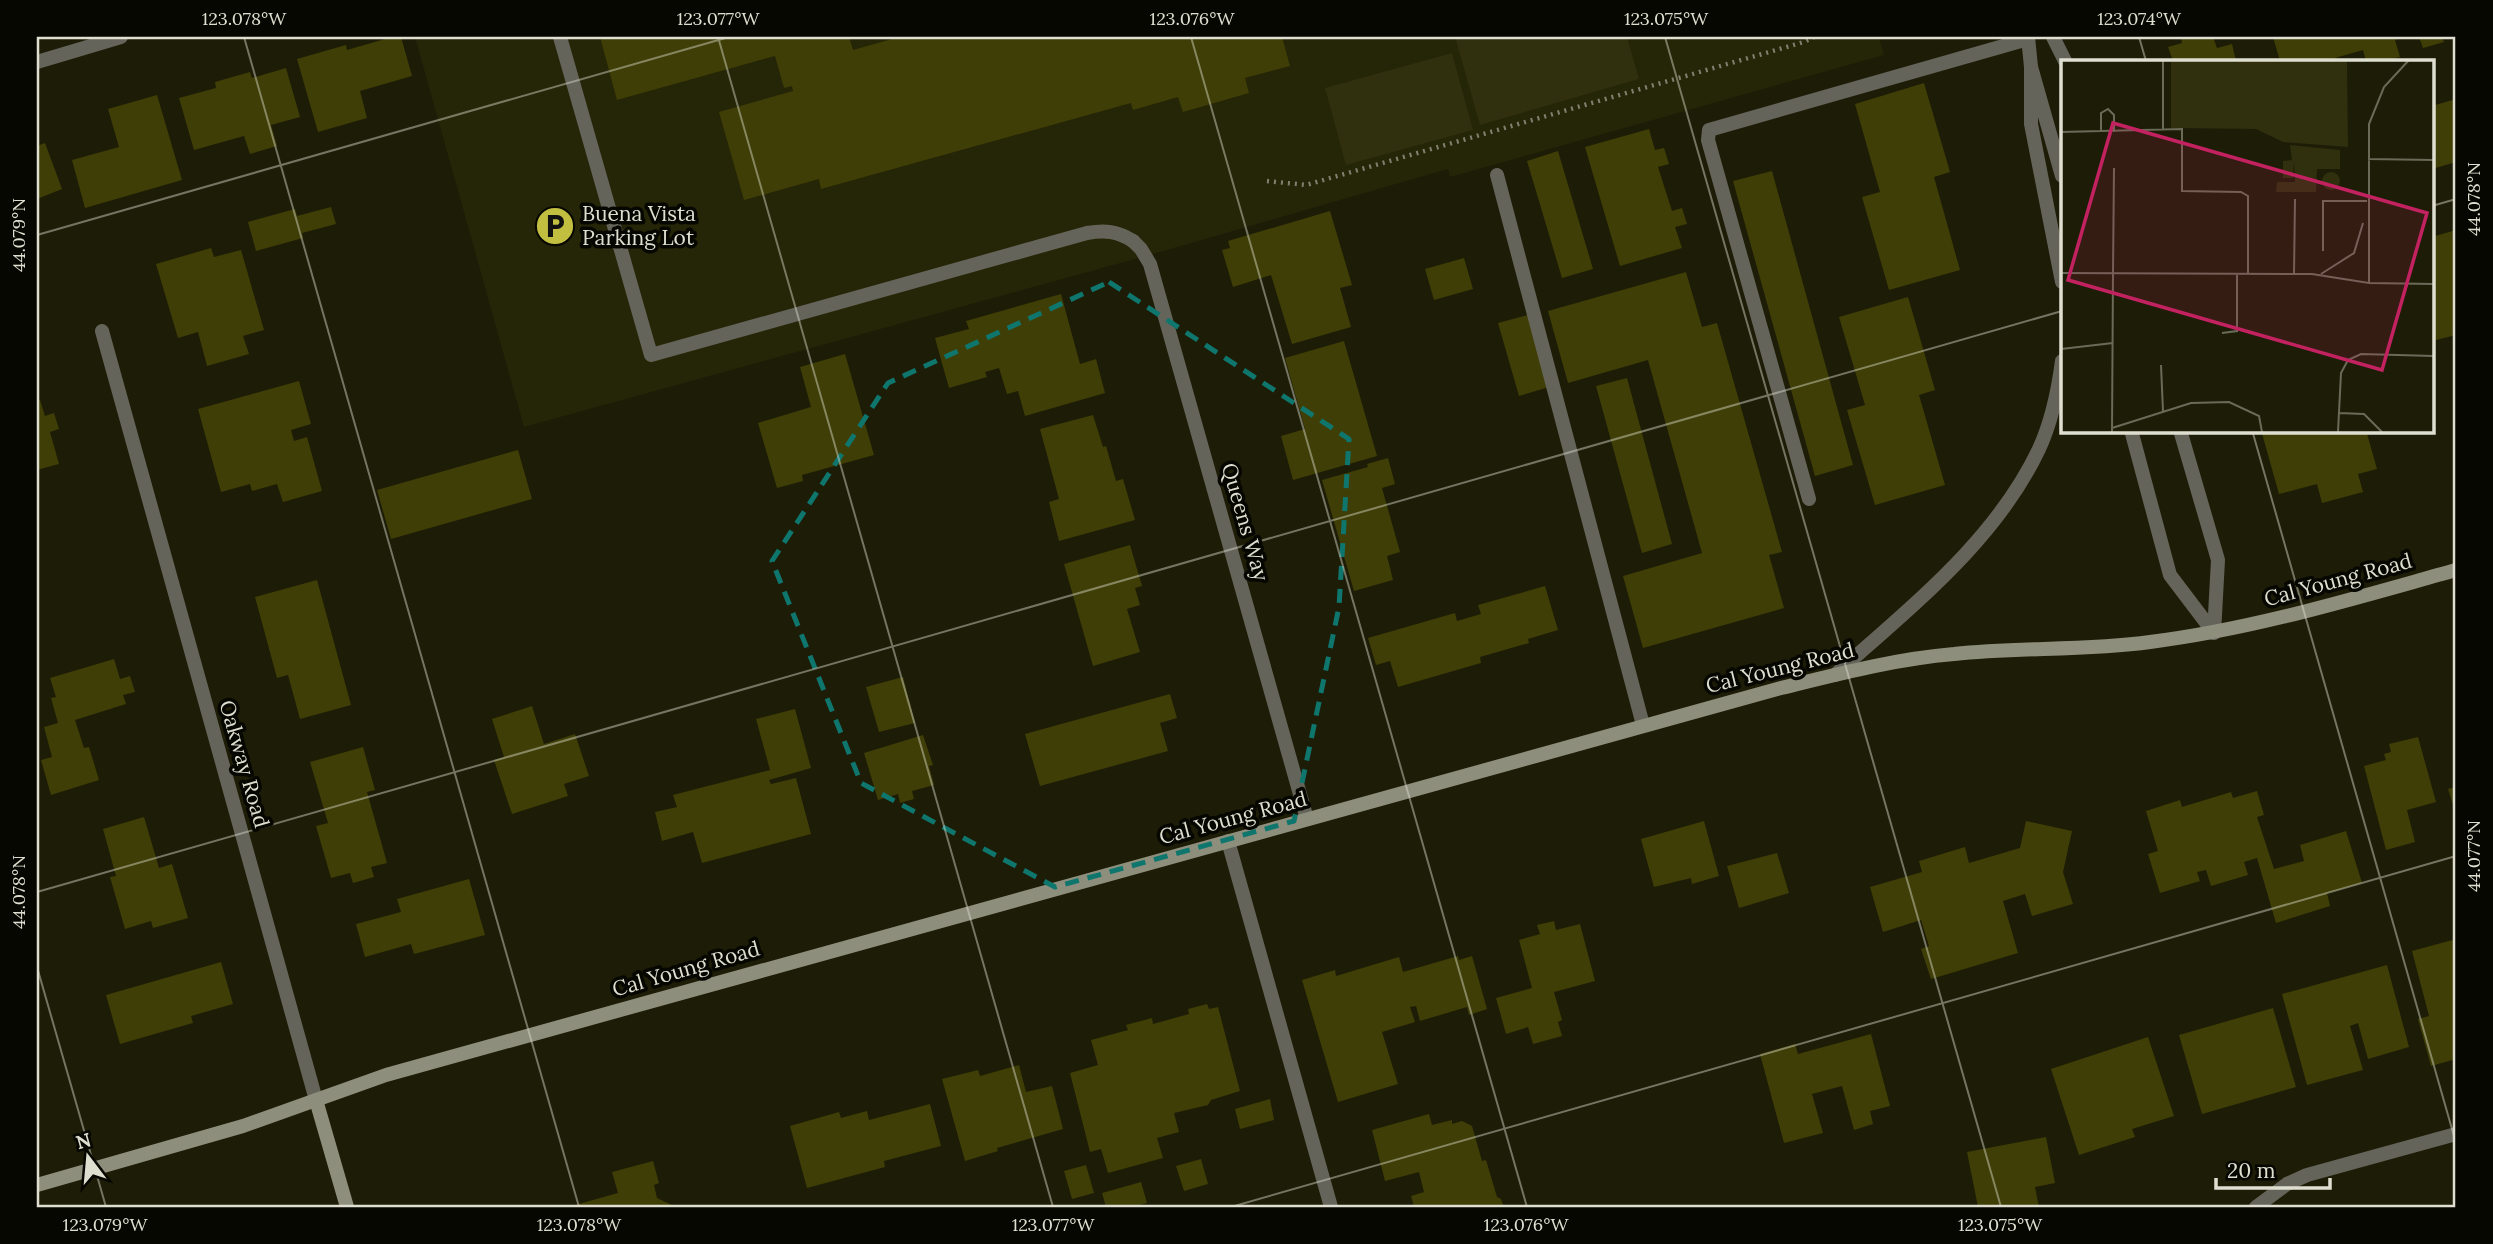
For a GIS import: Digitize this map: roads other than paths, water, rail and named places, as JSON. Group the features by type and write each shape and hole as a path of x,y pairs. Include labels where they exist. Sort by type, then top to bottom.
{"main road":[{"name":"Cal Young Road","path":"37,1185 243,1126 399,1071 1835,675 1894,662 1950,654 2147,643 2214,633 2456,570"},
{"name":"Oakway Road","path":"316,1100 347,1207"}],"street":[{"path":"37,62 121,37"},
{"name":"Queens Way","path":"560,37 651,355 1087,233 1103,230 1116,232 1133,241 1141,249 1150,264 1307,819"},
{"path":"2053,37 2064,60"},
{"path":"1809,499 1708,141 1709,130 2028,38 2031,124 2061,272"},
{"path":"2031,67 2061,169"},
{"path":"1497,175 1643,726"},
{"name":"Oakway Road","path":"102,331 316,1100"},
{"path":"1835,675 1948,572 2016,491 2048,426 2061,372"},
{"path":"2132,432 2169,575 2214,633"},
{"path":"2181,432 2218,560 2214,633"},
{"path":"1228,841 1331,1207"},
{"path":"2256,1207 2287,1184 2307,1175 2456,1134"}],"place":[{"name":"Buena Vista Parking Lot","path":"555,226"}]}
